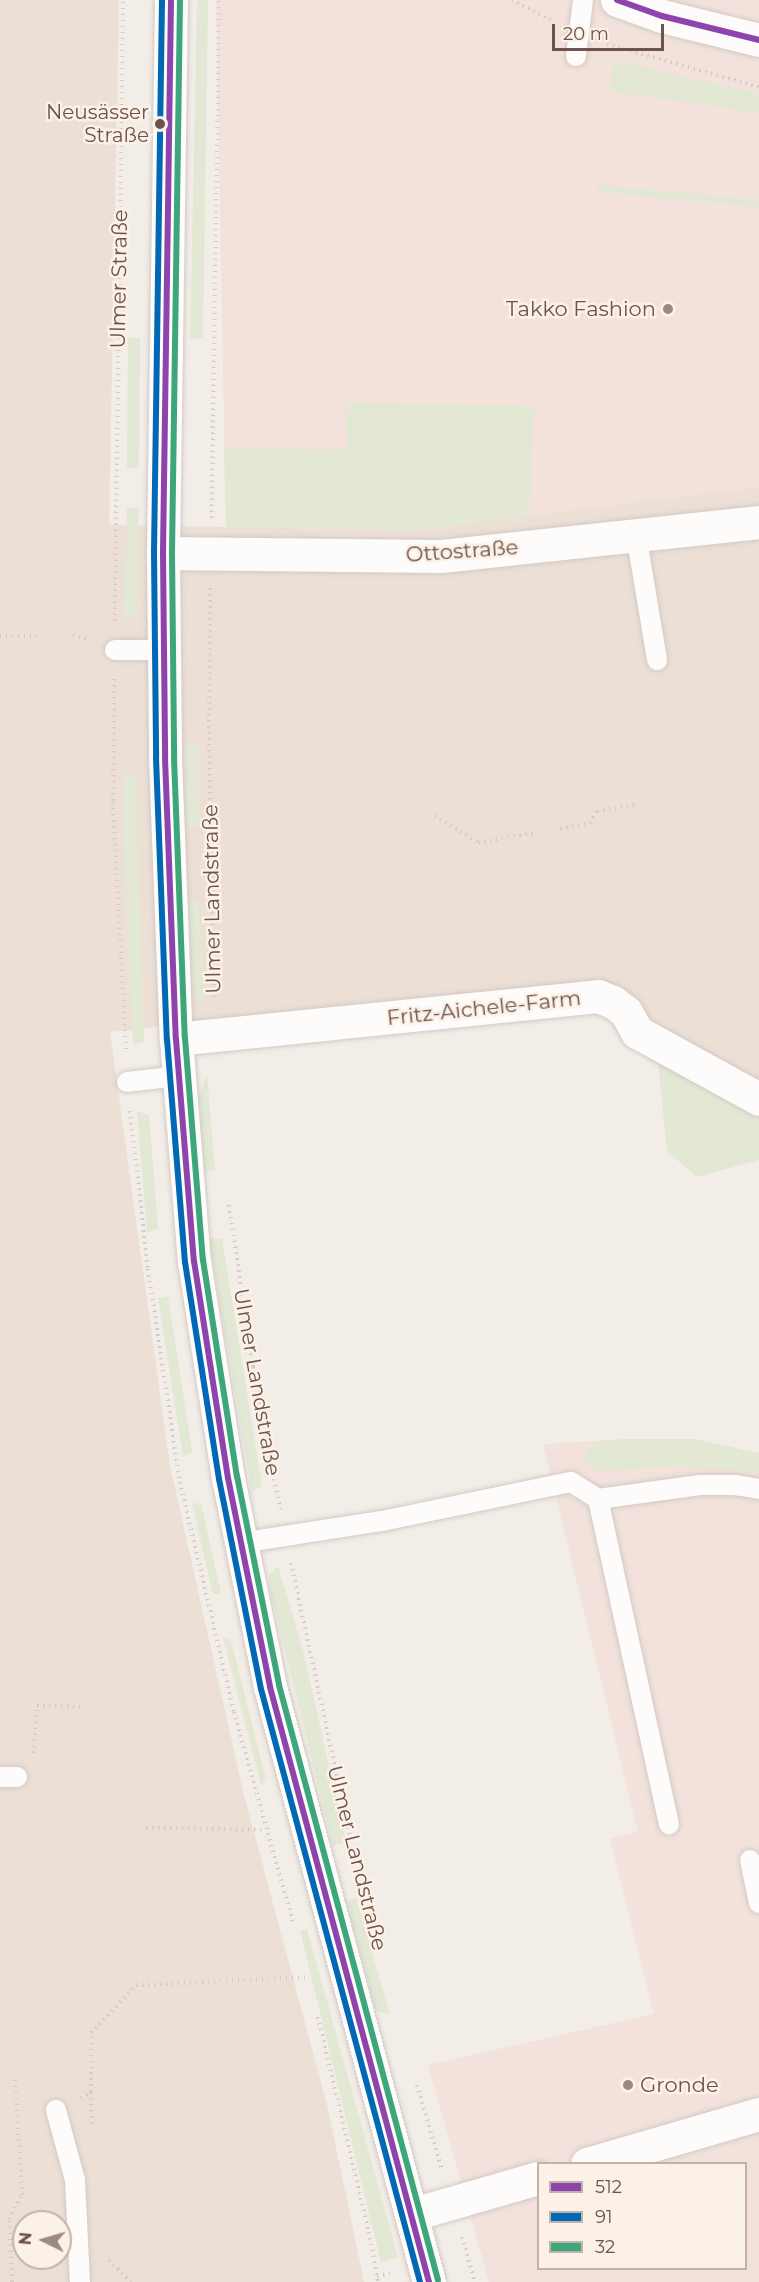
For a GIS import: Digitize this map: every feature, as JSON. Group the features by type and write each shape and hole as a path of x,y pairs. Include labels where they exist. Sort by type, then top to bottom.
{"street":[{"path":"163,553 171,0"},
{"path":"616,0 662,16 759,40"},
{"name":"Ottostraße","path":"163,553 441,556 759,522"},
{"name":"Ulmer Landstraße","path":"163,553 176,1039 194,1261 240,1543 270,1687 413,2214 429,2282"},
{"name":"Fritz-Aichele-Farm","path":"176,1039 598,996 613,1002 626,1012 637,1032 759,1099"},
{"path":"591,2162 759,2114"},
{"path":"413,2214 537,2178"}],"lane":[{"path":"576,56 583,0"},
{"path":"636,534 657,660"},
{"path":"115,650 164,650"},
{"path":"127,1082 179,1076"},
{"path":"240,1543 382,1521 570,1482 598,1499 700,1485 735,1485 759,1489"},
{"path":"598,1499 669,1824"},
{"path":"750,1860 759,1903"},
{"path":"56,2110 75,2180 80,2282"}],"path":[{"name":"Ulmer Straße","path":"116,558 123,0"},
{"path":"212,519 219,0"},
{"path":"512,0 578,34 759,87"},
{"name":"Ulmer Landstraße","path":"210,587 209,714 214,1035"},
{"path":"0,636 37,636"},
{"path":"560,828 590,823 597,811 637,805"},
{"path":"435,816 478,842 536,832"},
{"name":"Ulmer Landstraße","path":"228,1197 253,1367 285,1535 352,1842"},
{"path":"9,1777 33,1777 37,1706 85,1707"},
{"path":"146,1828 266,1830"},
{"path":"56,2110 91,2092 91,2033 136,1985 308,1977"},
{"path":"413,2074 438,2158"},
{"path":"12,2282 9,2219 22,2195 15,2080"},
{"path":"467,2255 475,2282"}],"shaded area":[{"path":"0,0 119,0 109,525 414,530 759,487 759,1160 733,1086 626,1012 230,1019 110,1032 170,1466 243,1791 328,2109 364,2282 0,2282"},
{"path":"216,0 759,0 759,487 414,530 226,527"},
{"path":"625,1439 693,1439 759,1453 759,2282 489,2282 428,2065 654,2014 610,1838 638,1832 543,1444"}],"green space":[{"path":"197,0 208,0 203,338 190,339"},
{"path":"613,60 759,94 759,113 610,91"},
{"path":"597,185 759,200 759,207 596,192"},
{"path":"128,338 140,338 139,468 127,468"},
{"path":"346,403 534,406 529,516 414,530 226,527 224,448 347,450"},
{"path":"127,508 139,508 136,618 124,617"},
{"path":"198,745 199,826 186,825 185,746"},
{"path":"123,775 136,780 144,1042 133,1045 126,911"},
{"path":"199,900 203,1006 190,988 186,902"},
{"path":"658,1061 759,1117 759,1160 697,1177 667,1151"},
{"path":"207,1074 215,1171 203,1171 197,1100"},
{"path":"137,1111 149,1115 158,1228 147,1233"},
{"path":"209,1239 222,1239 262,1486 252,1492"},
{"path":"168,1296 192,1451 183,1457 158,1298"},
{"path":"625,1439 693,1439 759,1453 759,1472 675,1466 595,1471 583,1458 595,1442"},
{"path":"201,1503 221,1593 213,1595 192,1504"},
{"path":"278,1566 303,1650 346,1842 333,1846 269,1586 269,1575"},
{"path":"223,1638 231,1640 266,1780 261,1785"},
{"path":"356,1898 390,2015 376,2011 346,1901"},
{"path":"307,1929 398,2257 381,2263 300,1930"}],"transit line":[{"name":"91","path":"162,0 154,553 156,758 167,1039 185,1262 219,1479 261,1689 420,2282"},
{"name":"512","path":"171,0 163,553 165,758 176,1039 194,1261 228,1478 270,1687 429,2282"},
{"name":"32","path":"180,0 172,553 174,758 185,1038 203,1260 237,1476 279,1685 438,2280"},
{"name":"512","path":"617,0 662,16 759,40"}],"place":[{"name":"Neusässer Straße","path":"160,124"},
{"name":"Takko Fashion","path":"668,309"},
{"name":"Gronde","path":"628,2085"}]}
